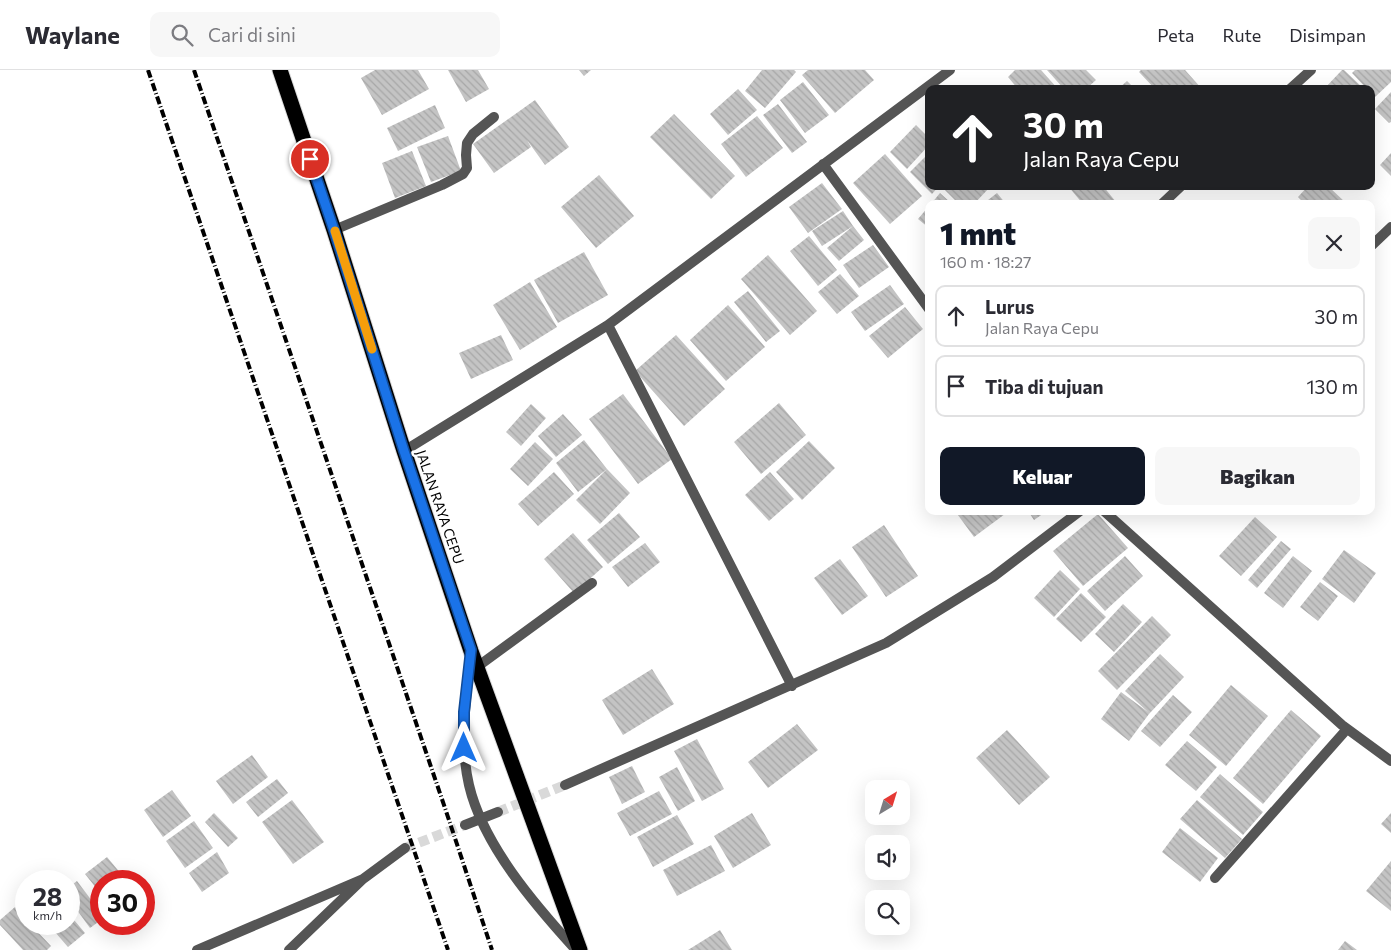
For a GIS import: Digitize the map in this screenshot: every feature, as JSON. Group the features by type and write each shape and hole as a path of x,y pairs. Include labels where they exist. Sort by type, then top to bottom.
{"highway":[{"name":"JALAN RAYA CEPU","path":"280,70 471,650 578,950"}],"street":[{"path":"930,85 950,70"},
{"path":"1294,85 1311,70"},
{"path":"404,451 608,325 925,89"},
{"path":"334,230 442,185 463,174 467,168 467,144 473,134 494,117"},
{"path":"823,164 925,304"},
{"path":"1166,200 1177,190"},
{"path":"1375,242 1391,227"},
{"path":"608,325 792,686"},
{"path":"565,785 886,643 993,577 1075,515"},
{"path":"1108,515 1347,729 1391,761"},
{"path":"477,667 592,583"},
{"path":"471,650 464,712 464,748 469,784 480,819 491,840 520,883 548,920 578,950"},
{"path":"1215,878 1347,729"},
{"path":"465,825 498,812"},
{"path":"289,950 363,879 405,848"},
{"path":"197,950 363,879"}],"building":[{"path":"375,70 418,70 429,89 382,115 361,78"},
{"path":"448,70 478,70 489,89 466,102"},
{"path":"579,70 591,70 584,76"},
{"path":"762,70 794,70 796,72 765,108 745,91"},
{"path":"808,70 865,70 874,80 835,113 802,75"},
{"path":"1015,70 1041,70 1054,85 1015,85 1008,77"},
{"path":"1047,70 1086,70 1096,80 1090,85 1060,85"},
{"path":"1141,70 1185,70 1198,85 1151,85 1139,72"},
{"path":"1344,70 1360,85 1328,85"},
{"path":"1355,70 1391,70 1391,82 1375,97 1375,85 1363,85 1352,73"},
{"path":"1127,81 1131,85 1122,85"},
{"path":"803,82 829,115 805,133 780,100"},
{"path":"738,89 757,110 728,135 710,114"},
{"path":"1391,92 1391,122 1389,123 1375,109"},
{"path":"535,100 569,147 545,165 527,140 531,147 494,173 473,144"},
{"path":"778,104 807,142 792,153 763,115"},
{"path":"435,105 445,128 398,151 387,128"},
{"path":"674,114 735,176 711,199 650,137"},
{"path":"757,116 783,148 746,177 721,144"},
{"path":"916,125 925,134 925,149 907,169 890,152"},
{"path":"448,136 461,171 431,182 417,147"},
{"path":"412,151 426,186 395,198 382,163"},
{"path":"1391,153 1391,176 1380,165"},
{"path":"885,154 922,196 890,224 853,183"},
{"path":"925,157 925,187 910,172"},
{"path":"599,175 634,216 596,248 561,207"},
{"path":"822,183 842,209 808,233 789,207"},
{"path":"945,190 987,190 978,200 955,200"},
{"path":"1071,190 1106,190 1114,200 1080,200"},
{"path":"1304,190 1332,190 1343,200 1301,200 1298,197"},
{"path":"940,193 948,200 934,200"},
{"path":"997,193 1003,200 988,200"},
{"path":"843,211 853,226 822,246 812,231"},
{"path":"925,211 925,225 918,219"},
{"path":"853,226 864,240 839,261 827,248"},
{"path":"809,236 837,270 818,286 790,251"},
{"path":"873,245 889,267 859,288 843,265"},
{"path":"584,252 608,295 558,323 534,280"},
{"path":"768,255 817,311 790,335 741,279"},
{"path":"840,274 859,296 837,314 818,292"},
{"path":"530,282 557,327 520,350 493,305"},
{"path":"890,285 904,304 865,331 851,312"},
{"path":"748,291 780,331 766,342 734,302"},
{"path":"728,305 765,347 726,381 690,340"},
{"path":"905,307 923,329 888,358 869,336"},
{"path":"501,335 513,360 471,379 459,353"},
{"path":"676,335 725,389 684,426 635,371"},
{"path":"623,394 672,459 638,484 589,419"},
{"path":"779,403 806,435 761,474 734,442"},
{"path":"531,404 546,418 521,446 506,432"},
{"path":"563,414 582,435 556,457 538,436"},
{"path":"584,440 607,469 578,492 556,463"},
{"path":"809,441 835,468 802,500 776,472"},
{"path":"535,442 553,459 528,486 510,469"},
{"path":"607,469 630,493 600,524 576,500"},
{"path":"554,472 574,494 538,526 518,504"},
{"path":"770,472 794,499 769,521 745,495"},
{"path":"619,513 640,537 608,564 587,540"},
{"path":"958,515 1004,515 974,537"},
{"path":"1031,515 1041,515 1034,520"},
{"path":"1097,515 1099,515 1128,548 1083,586 1053,551"},
{"path":"1255,517 1277,537 1241,576 1219,556"},
{"path":"884,525 918,576 886,597 852,547"},
{"path":"573,533 603,567 574,593 544,559"},
{"path":"1281,541 1291,549 1257,588 1248,580"},
{"path":"645,543 660,562 628,587 612,567"},
{"path":"1344,550 1376,573 1354,603 1322,579"},
{"path":"1125,556 1143,576 1105,611 1087,591"},
{"path":"1293,556 1312,571 1283,608 1264,593"},
{"path":"840,559 868,596 842,615 814,578"},
{"path":"1060,570 1080,589 1054,617 1034,598"},
{"path":"1320,582 1338,596 1318,621 1300,607"},
{"path":"1081,593 1106,617 1081,642 1056,619"},
{"path":"1123,604 1142,622 1114,652 1095,634"},
{"path":"1152,616 1171,635 1117,690 1098,671"},
{"path":"1160,654 1184,677 1149,714 1129,741 1101,719 1121,692 1148,712 1125,691"},
{"path":"652,669 674,704 623,735 602,700"},
{"path":"1231,685 1268,716 1226,766 1189,735"},
{"path":"1173,695 1192,712 1160,747 1141,731"},
{"path":"1291,710 1321,736 1263,804 1233,778"},
{"path":"797,724 818,750 768,788 748,762"},
{"path":"1007,730 1050,777 1019,805 976,758"},
{"path":"697,739 724,789 702,801 674,751"},
{"path":"1187,741 1217,767 1196,791 1165,765"},
{"path":"252,755 268,777 233,804 216,781"},
{"path":"632,766 645,792 622,804 609,777"},
{"path":"677,767 695,801 678,811 659,777"},
{"path":"1220,774 1263,812 1243,835 1200,797"},
{"path":"277,779 288,793 258,817 246,802"},
{"path":"172,790 191,816 163,837 144,810"},
{"path":"659,791 672,814 630,836 617,813"},
{"path":"292,800 324,842 293,864 262,822"},
{"path":"1197,800 1242,839 1225,858 1180,819"},
{"path":"214,813 238,838 228,847 205,822"},
{"path":"752,813 771,845 733,868 714,836"},
{"path":"1391,813 1391,833 1381,824"},
{"path":"677,815 694,844 653,867 637,837"},
{"path":"194,821 213,848 185,868 166,841"},
{"path":"1180,828 1218,858 1200,882 1162,852"},
{"path":"711,845 725,871 677,896 663,870"},
{"path":"217,852 229,873 202,892 189,873"},
{"path":"107,857 118,870 90,870"},
{"path":"1391,861 1391,911 1366,891"},
{"path":"90,870 90,880 85,874"},
{"path":"80,885 90,898 90,928 80,914"},
{"path":"15,907 15,935 40,935 51,946 47,950 23,950 0,925 0,920"},
{"path":"80,927 85,933 68,947 58,935 80,935"},
{"path":"720,930 732,950 688,950"},
{"path":"1345,941 1357,950 1338,950"}],"tunnel":[{"path":"498,812 565,785"},
{"path":"405,848 465,825"}],"railway":[{"path":"148,70 448,950"},
{"path":"194,70 492,950"}],"slow traffic":[{"path":"335,231 372,349"}],"route":[{"path":"310,159 404,451 471,650 464,712 464,748"}]}
